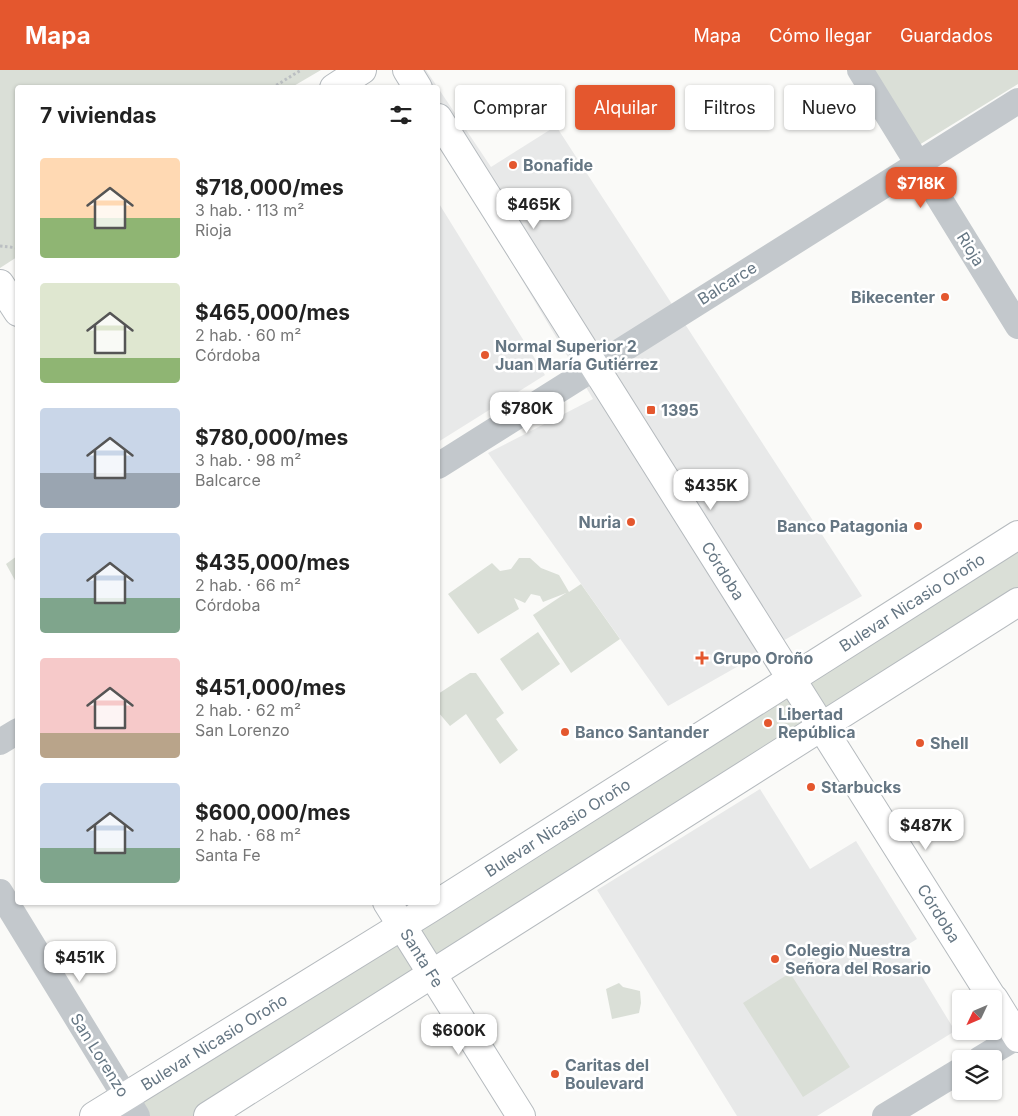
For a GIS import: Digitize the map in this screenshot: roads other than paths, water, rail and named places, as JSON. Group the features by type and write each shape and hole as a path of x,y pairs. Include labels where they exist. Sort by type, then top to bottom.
{"main road":[{"path":"339,85 362,70"},
{"path":"407,70 416,85"},
{"name":"Córdoba","path":"440,121 988,990"},
{"name":"Bulevar Nicasio Oroño","path":"440,902 1018,535"},
{"path":"208,1116 434,975 822,725 1018,602"},
{"name":"Santa Fe","path":"389,905 521,1116"},
{"name":"Bulevar Nicasio Oroño","path":"94,1116 131,1106 435,905"},
{"name":"Córdoba","path":"1002,1012 1018,1037"}],"street":[{"name":"Rioja","path":"860,70 1018,326"},
{"name":"Balcarce","path":"440,465 1018,101"},
{"path":"0,742 15,733"},
{"name":"San Lorenzo","path":"0,892 131,1106"},
{"path":"996,1050 1018,1037"},
{"path":"885,1116 952,1075"}],"place":[{"name":"Bonafide","path":"513,165"},
{"name":"Bikecenter","path":"945,297"},
{"name":"Normal Superior 2 Juan María Gutiérrez","path":"485,355"},
{"name":"1395","path":"651,410"},
{"name":"Nuria","path":"631,522"},
{"name":"Banco Patagonia","path":"918,526"},
{"name":"Grupo Oroño","path":"702,658"},
{"name":"Libertad República","path":"768,723"},
{"name":"Banco Santander","path":"565,732"},
{"name":"Shell","path":"920,743"},
{"name":"Starbucks","path":"811,787"},
{"name":"Colegio Nuestra Señora del Rosario","path":"775,959"},
{"name":"Caritas del Boulevard","path":"555,1074"}]}
